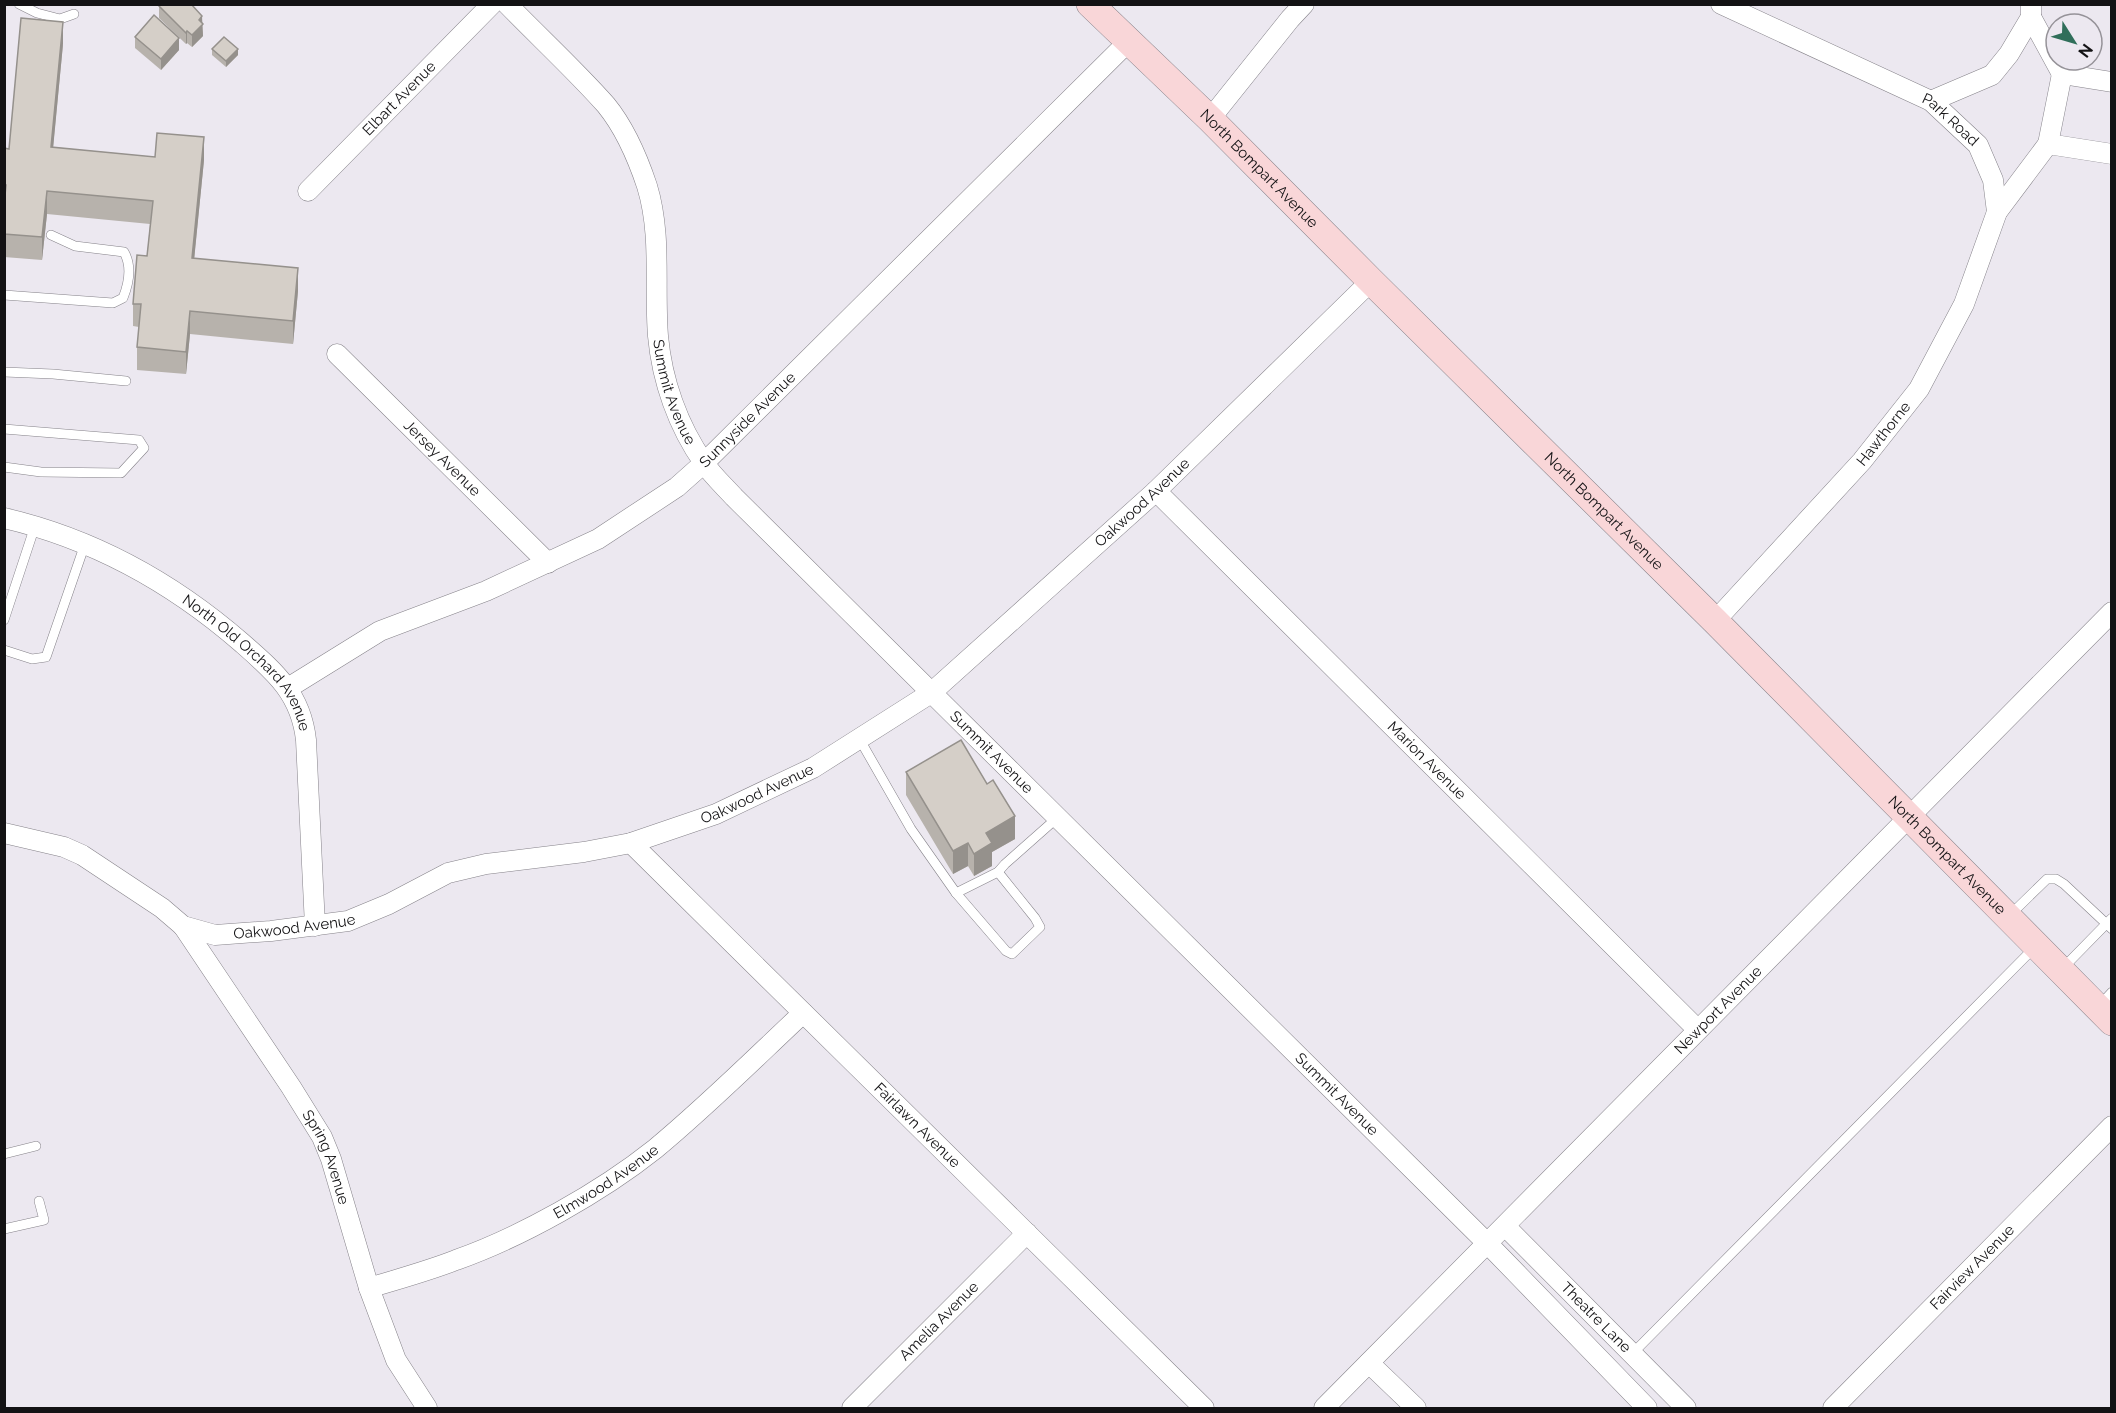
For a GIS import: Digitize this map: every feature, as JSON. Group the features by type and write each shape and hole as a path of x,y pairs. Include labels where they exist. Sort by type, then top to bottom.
{"street":[{"name":"Elbart Avenue","path":"308,191 492,4"},
{"name":"Summit Avenue","path":"507,4 606,106 636,159 647,187 657,246 658,335 663,370 674,409 704,464 734,497 931,693 1488,1244 1647,1408"},
{"name":"North Bompart Avenue","path":"1090,4 1210,119 1715,621 2060,970 2107,1007"},
{"path":"1210,119 1304,4"},
{"name":"Park Road","path":"1721,4 1931,101 1978,145 1993,180 1997,212"},
{"path":"1931,101 1992,75 2009,54 2031,11"},
{"path":"1997,212 2048,144 2062,74 2031,11"},
{"name":"Sunnyside Avenue","path":"288,688 380,631 486,591 598,539 677,487 704,464 1128,42"},
{"path":"2062,74 2112,82"},
{"path":"2048,144 2112,154"},
{"name":"Hawthorne","path":"1715,621 1862,461 1919,389 1964,304 1997,212"},
{"name":"Oakwood Avenue","path":"4,833 64,848 82,855 162,908 183,926 215,935 348,921 370,913 448,873 486,864 584,852 631,843 716,814 813,768 931,693 1156,491 1371,281"},
{"name":"Jersey Avenue","path":"338,354 548,563"},
{"name":"Marion Avenue","path":"1156,491 1697,1029"},
{"name":"North Old Orchard Avenue","path":"4,518 35,526 85,544 143,572 201,609 262,660 288,688 297,703 304,723 306,740 315,926"},
{"name":"Newport Avenue","path":"1324,1408 2112,612"},
{"name":"Fairlawn Avenue","path":"631,843 1204,1408"},
{"name":"Spring Avenue","path":"183,926 304,1105 321,1137 331,1159 369,1288 396,1360 427,1408"},
{"name":"Elmwood Avenue","path":"369,1288 457,1260 500,1242 560,1212 606,1184 654,1150 803,1012"},
{"name":"Fairview Avenue","path":"1833,1408 2112,1126"},
{"name":"Theatre Lane","path":"1505,1226 1686,1408"},
{"name":"Amelia Avenue","path":"852,1408 1027,1233"},
{"path":"1370,1363 1416,1408"}],"lane":[{"path":"19,4 37,13 60,19 74,14"},
{"path":"4,295 113,303 123,298 128,286 129,261 124,252 75,246 51,236"},
{"path":"4,372 126,381"},
{"path":"4,429 140,440 144,448 122,473 40,472 4,467"},
{"path":"4,620 35,526"},
{"path":"4,650 32,659 46,657 85,544"},
{"path":"860,740 911,829 956,893 1006,951 1012,954 1040,927 998,872"},
{"path":"956,893 998,872 1057,818"},
{"path":"2008,917 2047,879 2056,879 2110,924 2060,970"},
{"path":"1632,1354 2036,946"},
{"path":"4,1154 36,1146"},
{"path":"4,1229 44,1220 39,1201"}],"building":[{"path":"161,4 191,4 202,16 199,20 203,24 192,35 187,31 186,33 159,6"},
{"path":"154,15 179,38 161,59 135,37"},
{"path":"21,18 63,22 51,147 155,157 157,133 204,137 192,258 298,268 293,321 190,311 186,352 137,347 141,304 133,304 137,255 147,256 153,201 47,191 42,237 4,234 6,185 4,185 4,148 9,149"},
{"path":"224,37 238,49 226,61 212,49"},
{"path":"961,740 987,784 993,780 1015,816 986,833 992,843 974,854 968,843 953,851 906,772"}]}
